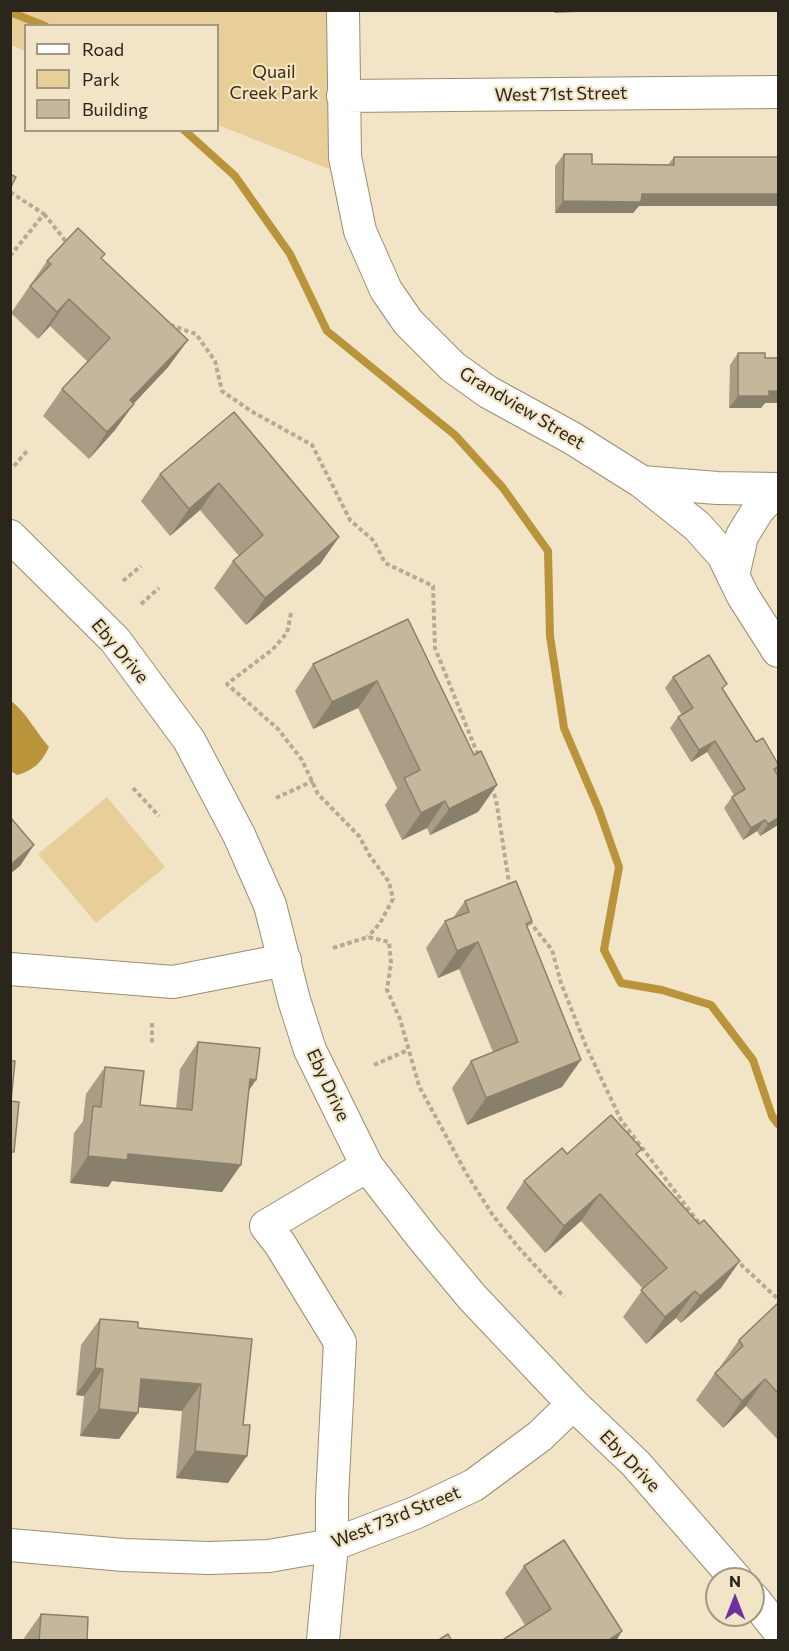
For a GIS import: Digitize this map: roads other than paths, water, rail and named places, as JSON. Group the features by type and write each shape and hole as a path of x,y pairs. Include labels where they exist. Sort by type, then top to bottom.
{"street":[{"name":"Grandview Street","path":"343,10 345,157 360,231 386,290 408,322 453,367 488,392 572,438 642,482 698,526 723,555 743,596 778,651"},
{"name":"West 71st Street","path":"343,96 778,92"},
{"path":"642,482 717,488 778,489"},
{"path":"733,576 742,536 758,510 778,489"},
{"name":"Eby Drive","path":"10,536 115,640 189,740 239,835 266,895 310,1050 367,1166 422,1238 472,1297 573,1404 636,1464 726,1567"},
{"path":"10,969 173,982 285,960"},
{"path":"323,1641 332,1545 332,1498 340,1342 280,1244 266,1226 367,1166"},
{"name":"West 73rd Street","path":"10,1545 124,1555 208,1558 268,1556 332,1545 415,1513 474,1485 540,1436 573,1404"},
{"path":"765,1613 778,1630"}],"waterway":[{"path":"10,12 40,24"},
{"path":"186,132 235,176 290,254 327,331 455,435 503,488 548,551 550,636 564,728 599,810 619,867 604,950 621,983 662,990 711,1005 753,1060 772,1116 778,1124"}],"park label":[{"name":"Quail Creek Park","path":"274,82"}]}
